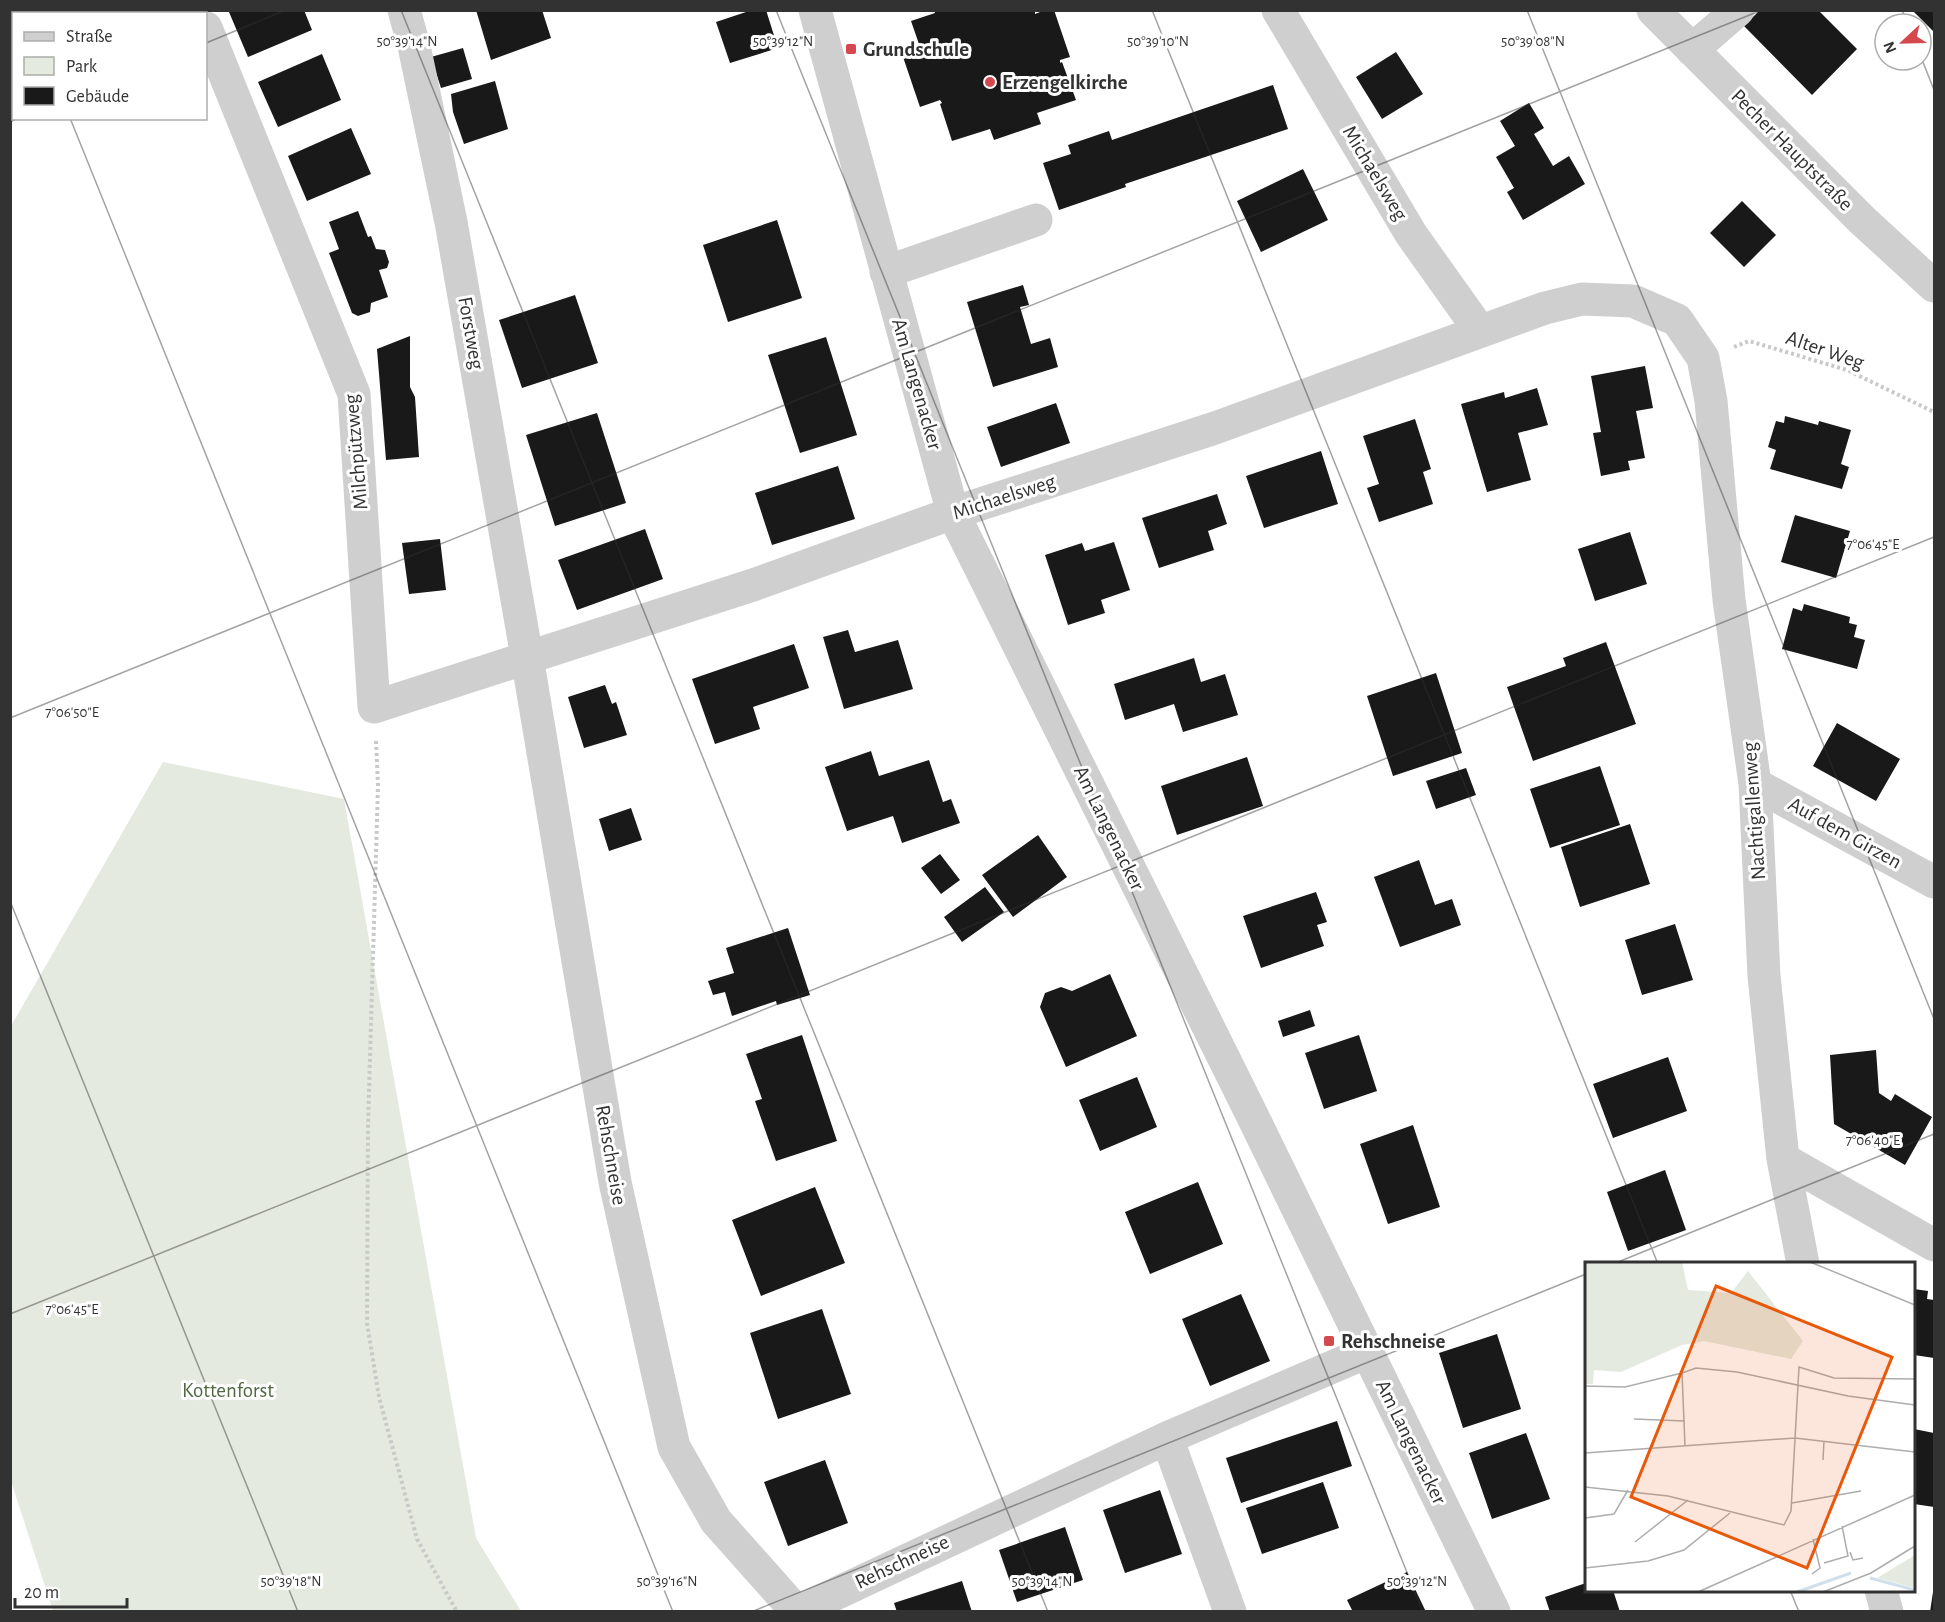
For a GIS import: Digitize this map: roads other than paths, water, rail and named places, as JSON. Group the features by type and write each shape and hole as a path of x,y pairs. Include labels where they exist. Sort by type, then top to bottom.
{"street":[{"name":"Forstweg","path":"404,10 414,46 451,222 527,657"},
{"name":"Am Langenacker","path":"815,10 953,513 1247,1104 1494,1611"},
{"name":"Michaelsweg","path":"1278,10 1411,234 1480,331"},
{"name":"Pecher Hauptstraße","path":"1653,10 1862,220 1935,286"},
{"path":"1692,50 1738,10"},
{"name":"Milchpützweg","path":"207,30 354,394 374,707 527,657"},
{"path":"886,272 1036,220"},
{"name":"Michaelsweg","path":"527,657 753,585 953,513 1215,428 1545,308 1582,299 1633,302 1677,320 1703,358"},
{"name":"Nachtigallenweg","path":"1703,358 1712,401 1730,600 1755,784 1764,976 1783,1159 1803,1262"},
{"name":"Rehschneise","path":"527,657 615,1182 674,1447 716,1521 797,1611 1167,1438 1367,1352"},
{"name":"Auf dem Girzen","path":"1755,784 1935,882"},
{"path":"1783,1159 1935,1245"},
{"path":"1167,1438 1230,1611"},
{"path":"1882,1592 1887,1611"}],"place":[{"name":"Grundschule","path":"851,49"},
{"name":"Erzengelkirche","path":"990,82"},
{"name":"Rehschneise","path":"1329,1341"}],"park label":[{"name":"Kottenforst","path":"228,1390"}]}
